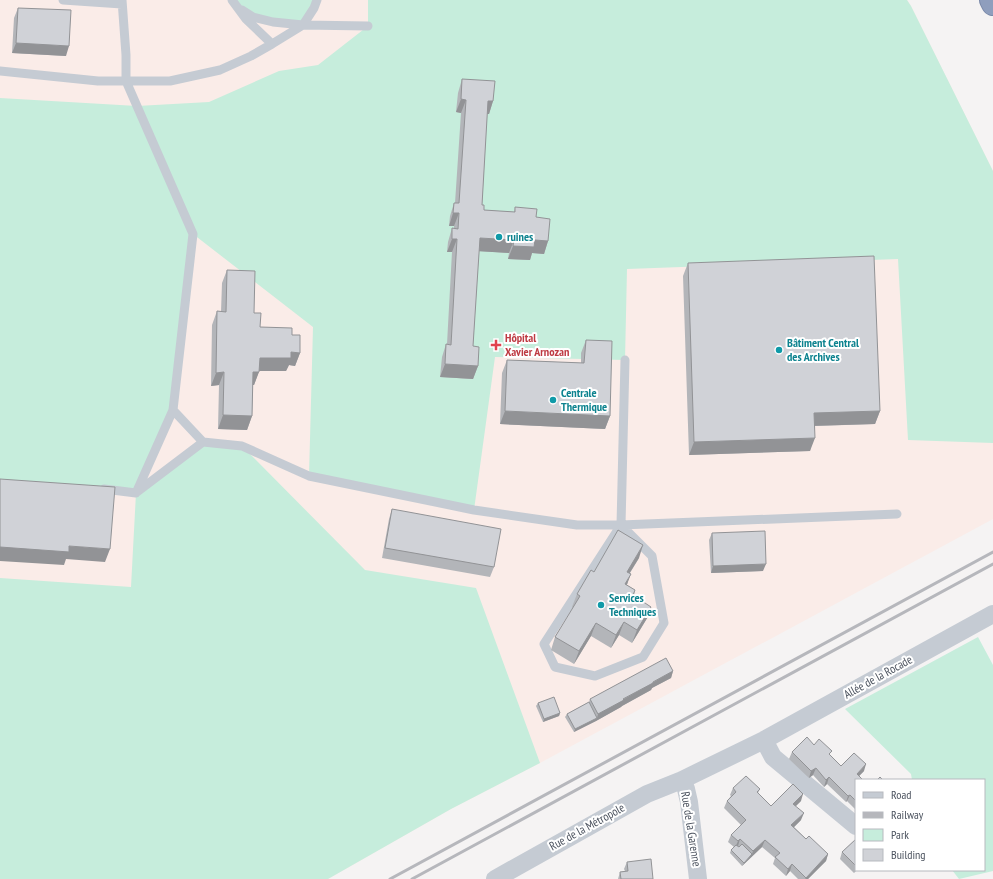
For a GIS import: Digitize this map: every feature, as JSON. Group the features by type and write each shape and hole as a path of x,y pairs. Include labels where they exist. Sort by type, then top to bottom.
{"highway":[{"path":"991,0 993,4"}],"street":[{"name":"Allée de la Rocade","path":"682,780 764,740 993,614"},
{"path":"764,740 773,757 855,825"},
{"name":"Rue de la Métropole","path":"495,879 647,794 682,780"},
{"name":"Rue de la Garenne","path":"682,780 689,802 698,879"}],"lane":[{"path":"63,0 122,2 126,55 126,81 193,234 173,410 136,492"},
{"path":"0,71 98,81 170,81 220,70 251,56 303,25 314,8 317,0"},
{"path":"234,3 253,17 273,22 303,25 368,26"},
{"path":"234,3 246,19 272,44"},
{"path":"621,525 652,556 664,623 643,657 595,676 555,667 544,644 621,525 625,360"},
{"path":"173,410 203,442 242,446 309,476 474,510 577,525 621,525 897,514"},
{"path":"98,489 136,492 203,442"}],"shaded area":[{"name":"Hôpital Xavier Arnozan","path":"0,0 907,0 993,171 993,519 540,763 451,809 328,879 0,879"}],"green space":[{"path":"232,0 315,0 303,25 253,17"},
{"name":"Hôpital Xavier Arnozan","path":"368,0 907,0 993,171 993,443 908,440 898,259 627,269 625,360 495,357 474,510 309,476 313,327 193,234 173,410 137,492 203,442 242,446 365,570 476,588 540,763 451,809 328,879 0,879 0,578 131,587 136,493 0,479 0,98 137,106 209,102 279,71 318,65 368,26"},
{"path":"978,637 993,665 993,871 959,879 953,871 985,871 985,779 912,779 911,774 845,709"}],"building":[{"path":"18,8 71,10 69,46 16,43"},
{"name":"ruines","path":"462,79 495,81 493,101 488,101 482,205 484,205 484,210 515,212 515,207 537,209 536,217 550,219 548,241 535,240 534,247 513,246 514,240 480,238 473,346 479,347 478,366 445,364 446,344 451,345 457,239 452,239 452,228 458,229 459,213 453,213 454,203 459,203 466,100 461,99"},
{"name":"Bâtiment Central des Archives","path":"874,256 880,411 814,413 815,438 694,442 688,263"},
{"path":"227,270 255,271 254,313 261,313 260,327 292,328 292,335 300,335 300,353 291,352 291,358 260,358 259,372 253,372 252,416 223,415 224,372 216,373 217,311 226,312"},
{"name":"Centrale Thermique","path":"586,340 612,341 610,416 505,411 507,360 584,363"},
{"path":"0,479 115,487 110,549 69,546 69,552 0,547"},
{"path":"392,509 501,529 494,567 385,548"},
{"name":"Services Techniques","path":"618,530 643,545 627,572 631,574 625,584 635,590 633,595 651,607 637,630 624,622 616,635 596,623 579,651 555,637 580,596 577,594 591,570 594,572"},
{"path":"765,531 766,564 713,566 712,533"},
{"path":"666,658 673,671 598,714 590,699"},
{"path":"554,697 560,713 544,719 538,703"},
{"path":"589,702 597,718 575,729 567,714"},
{"path":"807,737 814,745 819,739 832,751 829,754 841,766 854,753 866,764 857,774 862,779 855,779 855,800 850,795 848,796 829,777 826,780 816,768 811,771 792,752"},
{"path":"746,776 760,789 757,792 771,806 793,784 803,794 793,804 804,813 791,825 806,839 809,836 828,854 806,878 792,864 788,869 775,857 780,853 765,840 753,851 740,839 738,841 731,835 746,820 727,801 736,792 733,788"},
{"path":"855,840 855,865 842,852"},
{"path":"742,844 752,854 744,863 731,850 736,845 739,847"},
{"path":"651,859 653,879 621,879 620,872 628,871 627,862"}],"railway":[{"path":"390,879 993,552"},
{"path":"412,879 993,564"}],"place":[{"name":"ruines","path":"499,237"},
{"name":"Hôpital Xavier Arnozan","path":"496,345"},
{"name":"Bâtiment Central des Archives","path":"779,350"},
{"name":"Centrale Thermique","path":"553,400"},
{"name":"Services Techniques","path":"601,605"}]}
